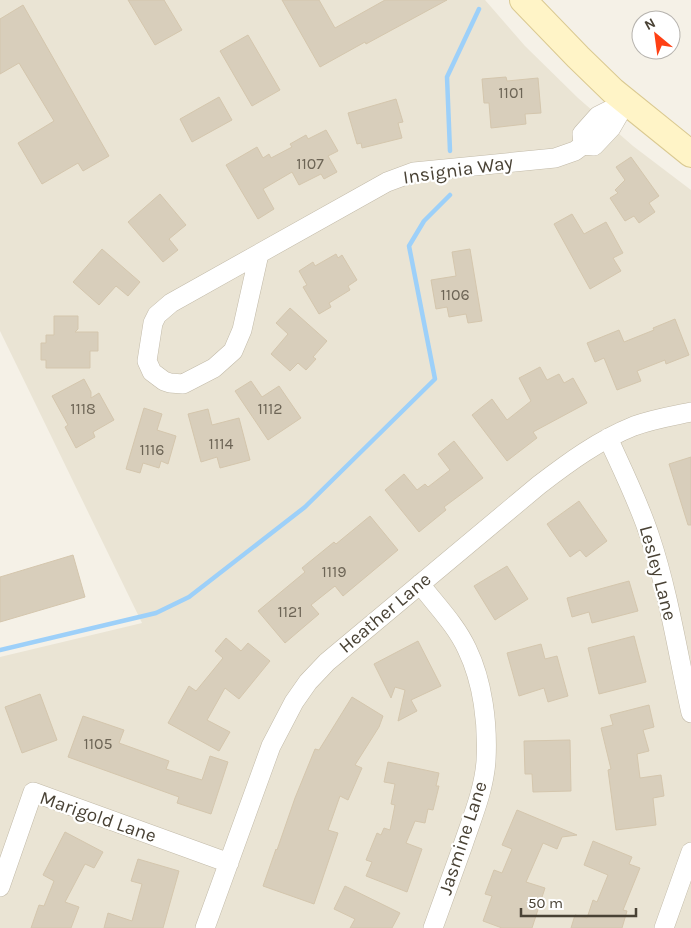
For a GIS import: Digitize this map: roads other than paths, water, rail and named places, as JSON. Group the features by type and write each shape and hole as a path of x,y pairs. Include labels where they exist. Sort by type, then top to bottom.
{"main road":[{"path":"523,0 584,63 626,102 691,154"}],"street":[{"name":"Insignia Way","path":"259,254 242,330 237,343 227,358 214,368 183,384 170,383 157,376 149,367 147,354 150,331 157,315 170,303 397,177 414,172 555,158 575,151 583,145 582,134 598,116 626,102"},
{"name":"Heather Lane","path":"205,928 271,746 294,702 308,682 327,662 539,485 589,449 608,438 648,421 691,412"},
{"name":"Lesley Lane","path":"608,438 631,488 650,537 662,579 691,713"},
{"name":"Jasmine Lane","path":"420,584 459,635 467,649 481,694 485,727 486,761 481,790 433,928"},
{"name":"Marigold Lane","path":"0,887 33,792 229,863"},
{"path":"664,928 691,852"}],"waterway":[{"path":"450,151 447,77 479,9"},
{"path":"0,650 156,613 189,597 305,507 435,379 409,246 424,221 450,195"}]}
